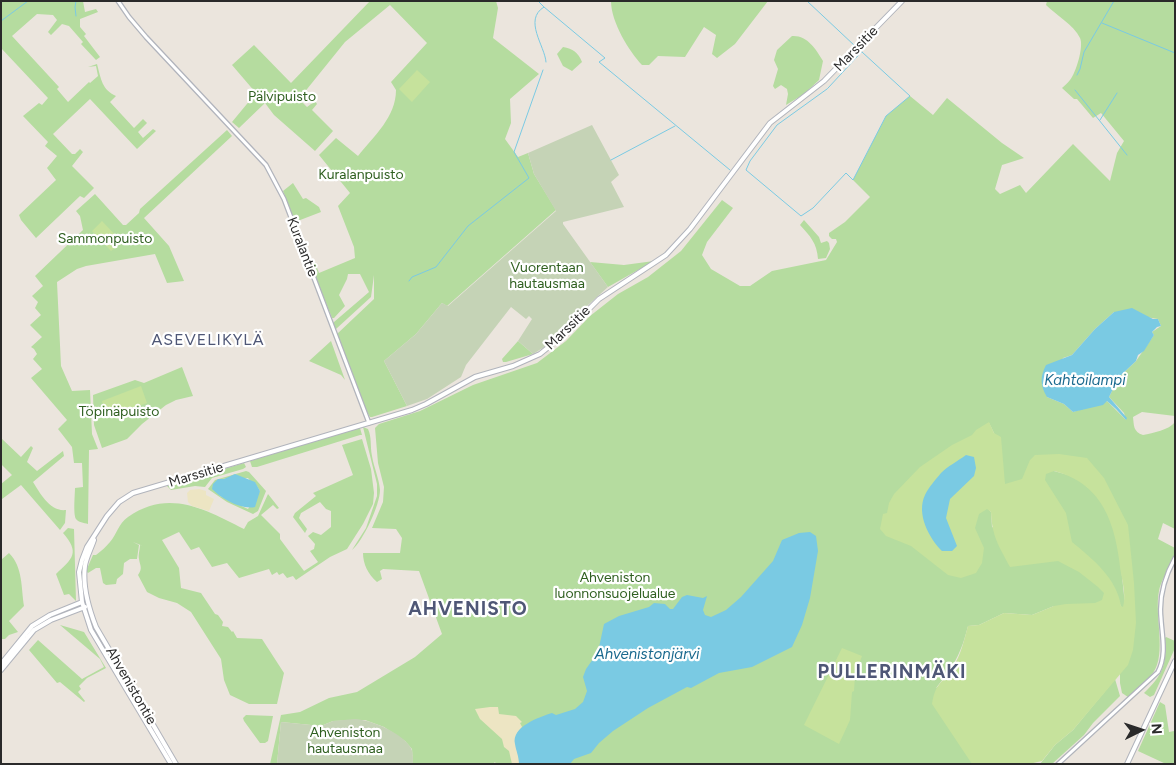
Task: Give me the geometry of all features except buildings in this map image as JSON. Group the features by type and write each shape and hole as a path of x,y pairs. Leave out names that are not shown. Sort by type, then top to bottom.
{"main road":[{"name":"Marssitie","path":"83,608 80,566 87,547 107,516 125,497 420,407 475,377 526,361 551,346 599,299 666,254 690,229 770,123 824,81 902,1"},
{"name":"Marssitie","path":"88,604 84,567 94,538"},
{"path":"3,664 32,626 50,615 82,602 88,604"},
{"path":"3,664 34,630 50,620 83,608 88,604"},
{"name":"Ahvenistontie","path":"88,604 96,628 176,764"},
{"name":"Ahvenistontie","path":"83,608 91,630 171,764"},
{"path":"1127,764 1175,660"}],"street":[{"name":"Kuralantie","path":"118,1 146,37 266,165 278,185 369,423"},
{"path":"1058,764 1155,677 1162,663 1160,608 1162,593 1175,558"}],"green space":[{"path":"1,1 83,1 85,12 96,9 98,12 80,19 80,27 86,34 84,36 100,57 96,60 81,44 83,42 69,26 62,24 51,35 48,32 57,20 53,15 37,14 12,36 59,87 57,89 68,102 98,76 96,66 88,67 97,64 105,87 111,94 116,96 110,102 134,128 143,119 147,123 138,132 143,138 153,129 156,131 137,149 90,99 53,134 72,154 75,154 80,149 83,152 72,166 94,188 84,198 80,196 36,238 19,215 56,180 47,168 57,156 45,146 48,142 23,116 39,103 42,105 48,98 1,48"},
{"path":"370,1 496,1 498,8 493,38 539,74 510,99 511,123 505,139 518,157 528,153 534,174 556,210 447,306 442,303 416,334 384,361 407,406 372,417 367,412 337,334 374,299 374,275 371,297 336,329 333,325 334,322 369,292 360,274 348,274 339,295 345,306 332,318 311,266 314,260 319,273 355,258 354,247 338,206 350,193 319,155 336,138 358,156 383,126 392,109 396,90 391,82 427,43 390,5 345,42 299,99 307,107 315,101 317,104 312,110 333,131 315,151 274,115 265,103 239,128 232,122 256,93 232,65 254,45 291,83"},
{"path":"611,1 768,1 735,44 717,58 712,54 716,35 704,27 685,57 658,56 649,65 642,65 617,27"},
{"name":"Ahveniston luonnonsuojelualue","path":"1047,1 1175,1 1175,416 1142,412 1133,417 1136,430 1143,435 1165,429 1175,422 1175,529 1163,523 1158,539 1175,548 1173,559 1159,591 1160,645 1157,665 1145,683 1128,697 1122,693 1120,667 1129,642 1114,501 1050,461 1010,511 994,433 989,423 968,529 979,499 991,512 992,527 1062,559 1108,591 1029,764 496,764 495,762 493,764 413,764 412,749 405,741 384,727 365,720 333,721 321,726 281,722 277,764 270,764 281,715 300,712 329,698 357,692 415,657 442,634 419,571 383,569 380,571 382,579 377,582 365,565 363,553 400,553 402,538 396,529 372,528 383,502 384,487 378,463 375,428 379,424 420,411 473,385 537,363 566,341 590,316 618,294 648,277 681,251 722,200 733,208 707,242 702,255 711,269 740,286 750,286 772,271 826,260 837,242 836,239 832,239 829,236 829,233 845,222 870,197 853,180 886,116 910,96 933,115 947,98 1002,143 1024,158 1002,165 995,189 1000,194 1020,185 1026,193 1073,144 1110,181 1117,153 1124,141 1101,113 1093,118 1077,99 1074,99 1062,88 1075,72 1081,42 1074,29 1046,5","holes":["1114,312 1158,319 1161,326 1152,332 1154,335 1136,361 1119,377 1109,397 1124,413 1126,420 1107,401 1073,412 1064,404 1047,397 1063,358 1072,355 1095,329","1054,606 936,688 956,659 968,626 979,625 1004,613 1032,615"]},
{"path":"792,36 807,40 823,61 819,80 804,94 786,105 787,89 781,85 775,89 773,86 778,69 774,60 777,50"},
{"path":"563,47 575,52 582,62 572,71 563,66 557,54"},
{"path":"417,70 430,82 412,102 399,89"},
{"name":"Vuorentaan hautausmaa","path":"592,125 619,175 611,182 624,207 563,222 563,224 608,287 554,341 533,354 518,341 532,319 529,316 526,319 511,307 466,365 461,377 427,399 407,406 384,361 416,334 442,303 448,306 556,211 534,174 528,153"},
{"name":"Sammonpuisto","path":"227,130 232,136 144,218 169,246 184,281 167,283 155,254 86,266 77,269 57,282 61,366 72,391 90,390 92,434 98,449 89,450 88,524 78,521 74,504 75,488 83,487 82,463 74,463 72,447 58,429 67,420 31,378 42,369 33,359 37,354 31,347 42,337 30,325 41,315 35,308 38,302 32,296 43,286 35,276 83,230 80,216 76,211 95,194 123,225 126,225 139,213 140,209"},
{"path":"293,183 303,199 306,198 319,207 321,212 295,222 283,191"},
{"path":"804,220 819,237 821,243 827,241 829,243 830,249 826,258 818,259 815,244 800,225"},
{"path":"102,221 122,242 111,251 92,231"},
{"path":"654,261 608,287 590,262 624,265"},
{"path":"331,341 345,380 341,375 309,361"},
{"path":"518,341 533,354 503,362 502,359"},
{"name":"Töpinäpuisto","path":"182,367 193,396 176,400 166,405 127,439 102,448 94,425 93,395 135,380 144,383"},
{"path":"141,386 147,403 107,418 102,401"},
{"path":"989,422 994,433 1001,437 1005,484 1022,479 1030,460 1035,455 1059,454 1087,458 1104,478 1128,525 1136,623 1133,650 1128,665 1073,730 1055,745 1042,761 1029,764 972,764 932,704 935,692 956,662 968,626 979,625 1004,613 1032,615 1054,606 1095,603 1102,600 1104,593 1079,572 1058,561 1010,567 997,541 991,512 987,509 979,514 975,528 984,548 982,563 976,573 961,578 948,575 911,546 886,536 880,529 883,514 887,513 889,503 894,494 920,467 952,445 972,435 976,430","holes":["1054,471 1071,477 1085,486 1096,497 1105,510 1111,524 1119,556 1123,586 1123,607 1115,587 1103,570 1072,542 1066,513 1045,480 1046,474"]},
{"path":"363,427 368,429 369,432 372,456 380,490 370,522 361,539 352,550 366,528 377,496 377,484"},
{"path":"360,428 362,435 252,467 250,461"},
{"path":"1,438 21,457 31,446 33,448 27,462 37,471 63,451 64,456 33,482 50,505 60,510 66,510 65,523 60,530 21,485 1,498 1,484 12,475 1,464"},
{"path":"362,439 371,469 374,493 373,504 347,549 330,557 296,580 293,576 287,578 283,573 279,575 277,572 272,575 269,569 239,578 227,563 212,567 199,547 191,550 179,532 162,540 179,568 181,588 201,593 215,614 223,622 222,626 228,627 233,631 237,638 262,639 284,673 277,704 249,704 230,695 224,680 221,659 191,612 177,603 159,598 147,592 138,575 141,569 140,545 143,546 133,542 139,545 137,559 130,559 124,563 123,574 117,579 116,584 106,585 103,583 100,568 96,568 88,573 86,571 93,555 96,555 108,544 128,517 143,508 158,504 173,503 187,505 216,515 244,529 248,522 258,516 268,494 279,508 277,509 273,505 261,515 280,534 280,539 304,571 318,562 310,551 314,549 315,544 308,536 313,532 321,535 331,527 331,511 326,509 320,502 301,513 299,518 307,529 305,533 293,517 295,513 316,496 313,493 353,475 342,445"},
{"path":"244,463 246,467 243,469 212,478 205,487 195,486 171,490 167,486"},
{"path":"1039,467 1076,477 1113,509 1129,623 1118,600 995,508"},
{"path":"246,471 249,472 266,491 258,511 253,514 227,502 208,489 218,479 220,496 248,509 260,491 255,483 252,483 248,478 219,479"},
{"path":"68,528 74,529 76,601 69,594 64,595 56,574 67,564 72,555 71,546 63,533"},
{"path":"9,553 19,571 24,606 9,621 18,632 9,635 5,639 1,639 1,560"},
{"path":"60,625 84,632 106,668 87,678 79,686 81,689 78,692 84,702 60,682 57,683 29,650 38,640 82,679 104,667 100,659"},
{"path":"1166,637 1175,641 1175,648 1154,695 1150,697 1144,693 1160,675 1164,662"},
{"path":"842,648 862,656 855,675 850,720 839,744 804,725"},
{"path":"1115,679 1120,696 1093,723 1084,735 1052,764 1040,764 1055,745 1073,730"},
{"path":"1160,702 1165,705 1169,732 1174,731 1175,764 1166,764 1138,751"},
{"path":"246,715 273,716 268,741 260,743 244,721 243,718"},
{"name":"Ahveniston hautausmaa","path":"355,719 386,728 401,737 411,748 413,764 277,764 281,722 321,726 333,721"}],"sand":[{"path":"199,489 206,491 206,495 214,499 209,511 192,506 188,502 187,493 190,490"},
{"path":"498,707 499,714 516,716 522,722 520,723 522,727 516,736 519,764 512,764 509,751 504,747 502,739 480,719 475,709"}],"water":[{"name":"Kahtoilampi","path":"1132,308 1153,319 1158,319 1161,326 1152,332 1154,335 1144,351 1138,355 1136,361 1119,377 1109,397 1127,418 1126,420 1107,401 1103,405 1073,412 1064,404 1047,397 1042,381 1046,365 1072,355 1095,329 1114,312"},
{"path":"966,455 974,457 976,468 974,476 950,499 946,518 957,546 952,551 942,551 925,525 922,510 923,502 928,489 941,473"},
{"path":"235,474 255,482 260,491 255,507 244,507 232,503 212,489 213,484 218,479 224,479"},
{"name":"Ahvenistonjärvi","path":"810,532 816,536 818,551 810,598 802,625 792,647 752,667 719,673 691,688 687,687 648,708 613,731 591,753 574,759 570,764 519,764 515,738 522,728 534,720 552,713 556,715 575,709 583,702 587,691 583,677 586,669 598,652 604,624 619,616 649,607 654,603 665,604 670,609 673,609 682,597 687,595 703,598 707,596 703,610 705,615 711,617 726,610 741,597 773,561 782,540 799,533"}],"waterway":[{"path":"1,21 28,1"},
{"path":"76,1 76,16"},
{"path":"538,1 544,7 538,12 535,26 546,62"},
{"path":"807,1 855,46"},
{"path":"1077,75 1084,52 1114,1"},
{"path":"544,7 605,58 599,62 730,170"},
{"path":"1102,23 1175,53"},
{"path":"862,52 910,96 886,116 853,180 846,173 813,208 801,216 746,170 750,161 777,125 827,89 862,52"},
{"path":"409,281 412,277 436,267 468,226 529,178 514,152 543,70"},
{"path":"1075,90 1127,155"},
{"path":"1100,120 1117,93"},
{"path":"611,160 675,126"}],"district":[{"name":"ASEVELIKYLÄ","path":"208,340"},
{"name":"AHVENISTO","path":"468,609"},
{"name":"PULLERINMÄKI","path":"892,672"}],"park label":[{"name":"Pälvipuisto","path":"282,97"},
{"name":"Kuralanpuisto","path":"361,175"}]}
